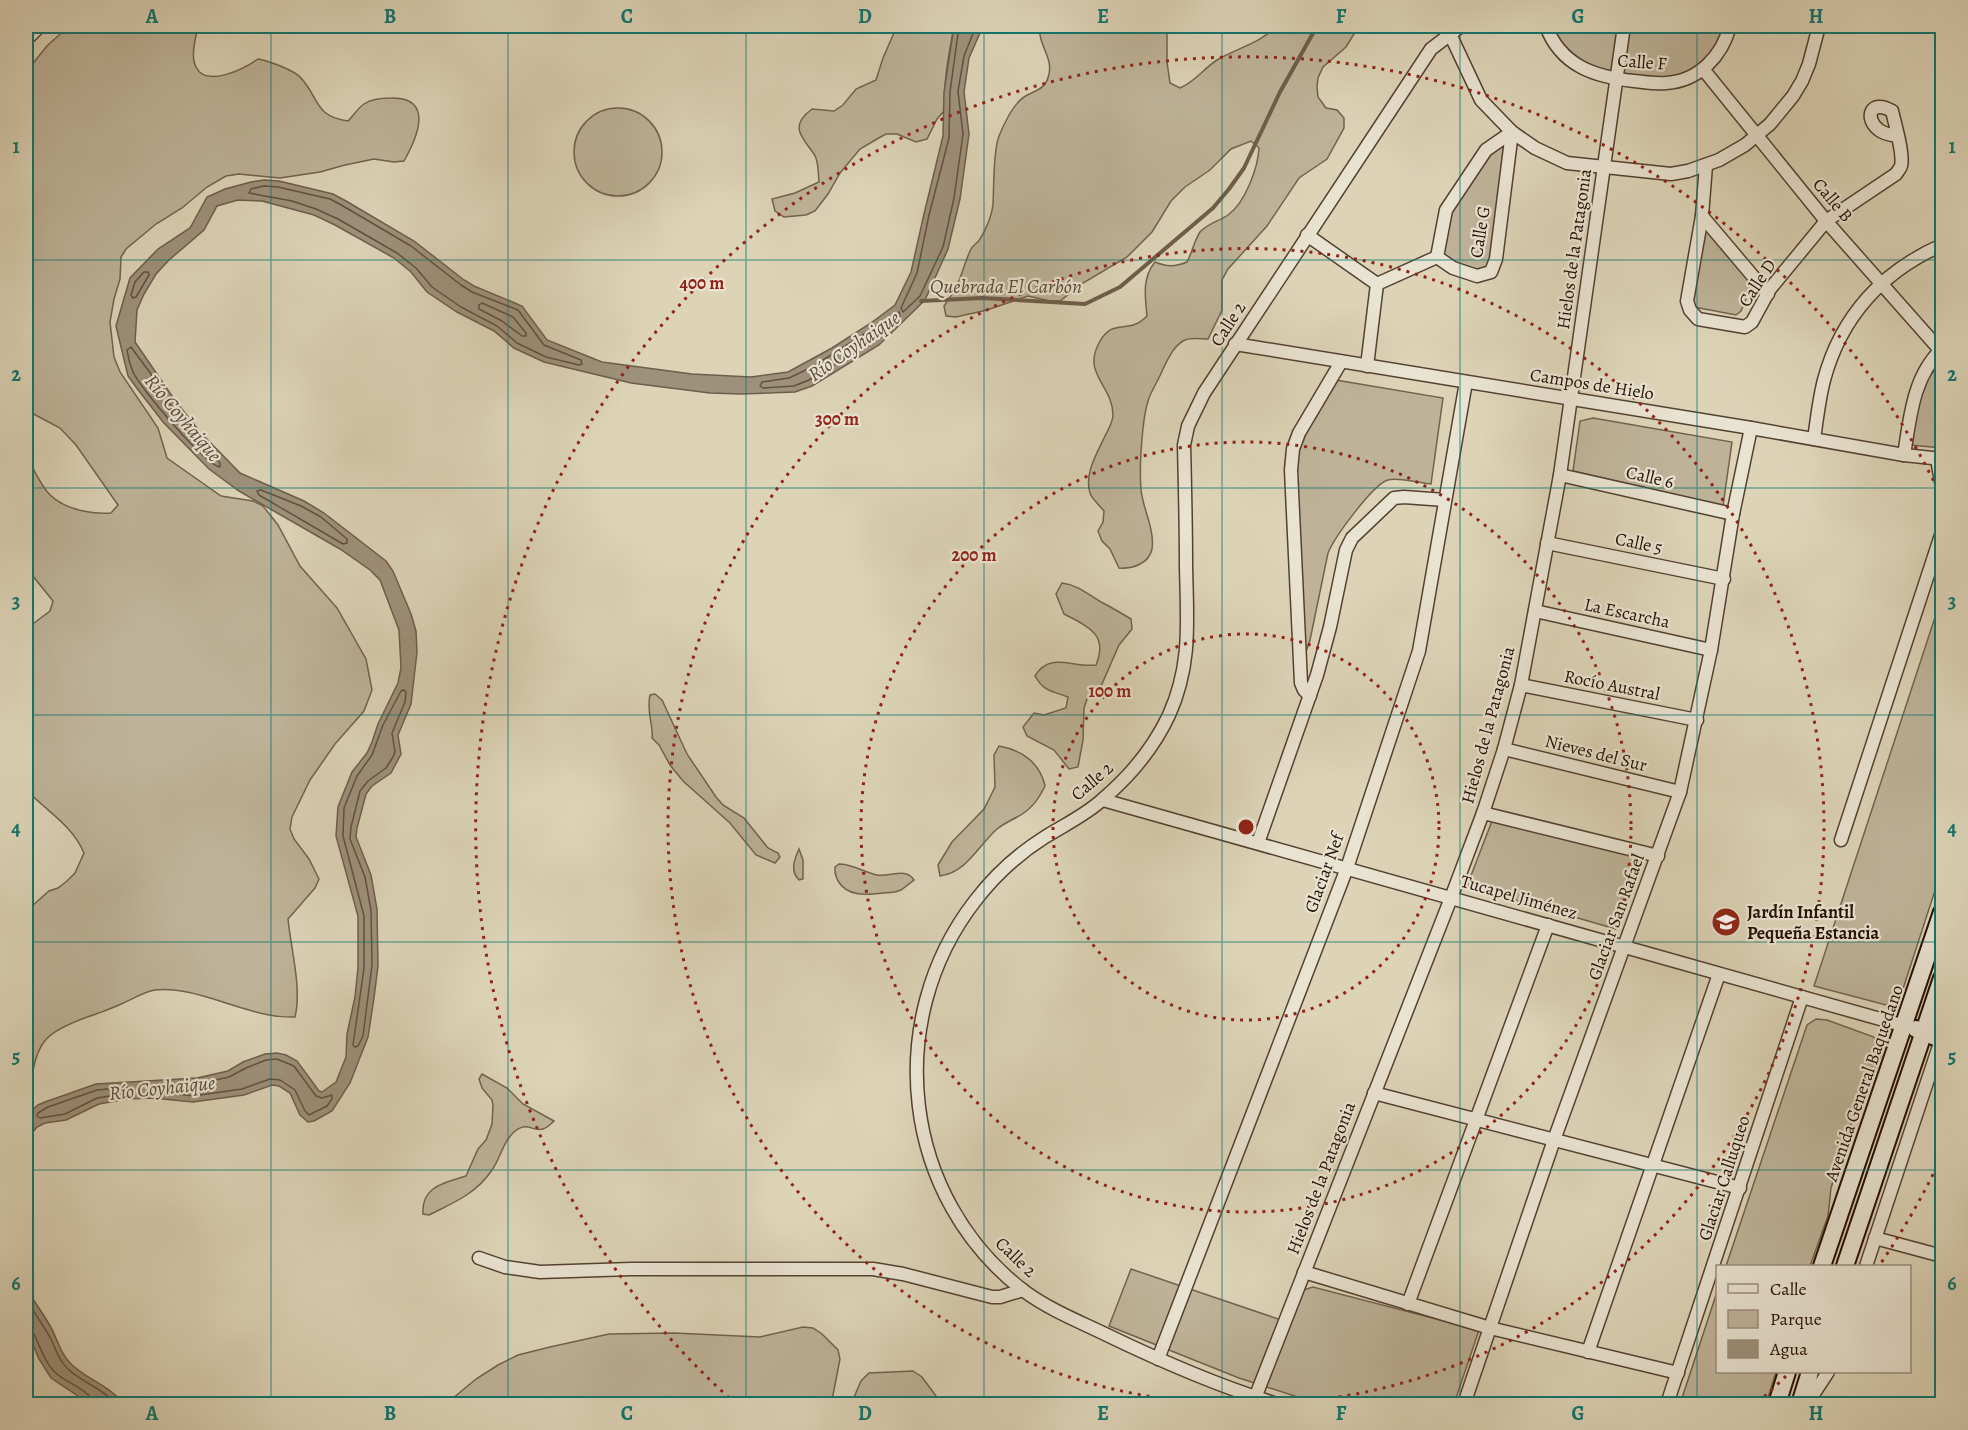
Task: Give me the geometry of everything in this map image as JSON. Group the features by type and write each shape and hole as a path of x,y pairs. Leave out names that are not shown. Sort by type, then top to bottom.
{"main road":[{"name":"Avenida General Baquedano","path":"1822,1265 1942,912"},
{"path":"1845,1265 1942,978"},
{"name":"Tucapel Jiménez","path":"1905,1026 1942,1037"},
{"path":"1777,1404 1786,1373"},
{"path":"1800,1404 1809,1373"}],"street":[{"path":"26,40 40,26"},
{"name":"Calle 2","path":"1277,1404 1255,1398 1158,1359 1060,1314 1023,1290 990,1260 962,1225 950,1205 932,1164 917,1098 917,1051 920,1027 924,1004 940,960 962,918 976,900 991,882 1026,850 1103,800 1151,747 1169,713 1183,673 1187,652 1185,435 1191,415 1235,344 1431,49 1461,26"},
{"name":"Calle F","path":"1546,26 1554,42 1571,61 1592,74 1664,84 1684,79 1702,69 1717,54 1730,26"},
{"name":"Hielos de la Patagonia","path":"1255,1398 1451,898 1504,749 1521,685 1560,475 1624,26"},
{"path":"1450,33 1481,100 1512,132 1535,148 1567,163 1671,174 1706,165 1732,153 1757,136 1782,111 1802,81 1820,26"},
{"name":"Calle B","path":"1702,69 1826,221 1941,350"},
{"name":"Calle G","path":"1512,132 1496,259 1491,272 1477,276 1453,268 1437,257 1446,210 1486,150 1512,132"},
{"name":"Calle D","path":"1706,165 1702,216 1687,301 1690,310 1698,319 1745,327 1752,322 1768,294 1826,221 1896,174 1902,164 1897,136"},
{"path":"1702,216 1768,294"},
{"path":"1307,235 1377,284"},
{"path":"1815,439 1823,382 1836,346 1855,312 1882,283 1911,261 1942,245"},
{"path":"1377,284 1437,257"},
{"path":"1367,366 1377,284"},
{"name":"Campos de Hielo","path":"1235,344 1904,455 1940,459"},
{"path":"1904,455 1913,399 1926,370 1941,350"},
{"path":"1310,696 1301,683 1291,470 1293,449 1299,433 1341,362"},
{"name":"Glaciar Nef","path":"1158,1359 1347,868 1419,651 1466,382"},
{"name":"Glaciar San Rafael","path":"1464,1404 1554,1140 1680,792 1711,650 1733,514 1751,428"},
{"path":"1940,459 1942,488"},
{"name":"Calle 6","path":"1560,475 1733,514"},
{"path":"1258,843 1310,696 1330,627 1346,550 1352,538 1394,498 1445,500"},
{"path":"1841,840 1942,532"},
{"name":"Calle 5","path":"1547,543 1724,579"},
{"name":"La Escarcha","path":"1535,611 1711,650"},
{"name":"Rocío Austral","path":"1521,685 1697,720"},
{"name":"Nieves del Sur","path":"1504,749 1680,792"},
{"name":"Tucapel Jiménez","path":"1103,800 1905,1026"},
{"path":"1483,813 1658,856"},
{"path":"1408,1304 1548,925"},
{"path":"1588,1352 1719,974"},
{"name":"Glaciar Calluqueo","path":"1667,1404 1802,997"},
{"path":"1866,1265 1942,1037"},
{"path":"1374,1093 1740,1188"},
{"path":"1875,1238 1942,1256"},
{"path":"479,1258 505,1267 540,1272 631,1269 873,1269 903,1274 992,1297 1023,1290"},
{"path":"1304,1272 1490,1328 1678,1373"},
{"path":"1808,1404 1827,1373"}],"green space":[{"path":"69,26 198,26 194,46 194,63 201,73 208,76 225,75 258,59 281,66 298,75 323,111 337,119 348,121 367,102 391,98 405,99 413,104 418,111 419,120 414,141 404,161 374,159 320,172 280,178 239,174 226,176 156,224 126,249 121,257 120,279 110,322 114,357 120,372 158,428 167,458 221,496 253,501 263,506 278,525 300,566 337,608 366,659 372,690 364,711 335,744 310,780 292,817 290,829 294,839 309,859 319,879 315,888 288,919 297,982 295,1017 260,1013 189,992 151,991 67,1025 53,1033 44,1042 37,1055 26,1099 26,906 32,906 49,891 67,881 75,873 84,853 68,829 33,796 30,786 26,753 26,629 50,611 53,601 32,575 26,573 26,455 41,484 53,498 61,503 71,508 100,513 111,513 118,505 76,445 60,428 26,410 26,72 47,46"},
{"path":"897,26 954,26 948,57 945,110 937,119 927,139 916,142 897,134 886,134 860,149 840,173 815,211 806,215 784,217 775,211 772,199 795,193 819,182 816,157 802,136 799,126 801,121 812,109 834,111 843,105 856,89 876,80"},
{"path":"1040,26 1167,26 1167,62 1170,83 1180,88 1191,82 1217,60 1255,42 1277,26 1359,26 1346,47 1323,67 1318,78 1318,97 1326,108 1337,110 1344,118 1344,128 1327,159 1299,178 1267,226 1228,269 1222,280 1222,310 1208,339 1187,339 1178,345 1169,357 1149,398 1143,430 1140,481 1152,534 1152,549 1144,562 1129,568 1119,568 1110,549 1102,541 1098,531 1103,522 1104,511 1091,495 1089,486 1092,464 1113,415 1112,405 1096,372 1095,354 1104,335 1110,330 1133,325 1147,316 1146,281 1155,262 1171,266 1187,262 1200,232 1228,215 1240,202 1256,165 1259,148 1251,141 1231,149 1210,170 1185,187 1171,201 1152,232 1127,257 1083,283 1060,301 1028,296 987,310 956,317 946,316 944,306 957,285 971,249 979,240 990,218 997,143 1001,131 1016,104 1043,86 1048,79 1050,68 1041,38"},
{"path":"1552,26 1620,26 1614,75 1585,67 1565,50"},
{"path":"1627,26 1727,26 1714,50 1703,64 1691,72 1662,81 1619,76"},
{"path":"618,108 635,111 649,121 659,135 662,152 659,169 649,183 635,193 618,196 601,193 587,183 577,169 574,152 577,135 587,121 601,111"},
{"path":"1508,138 1489,268 1477,273 1441,256 1450,211 1489,152"},
{"path":"1704,227 1753,283 1741,311 1736,315 1690,305"},
{"path":"1942,361 1942,448 1910,445 1910,425 1925,382"},
{"path":"1336,380 1443,398 1431,484 1388,480 1373,491 1346,524 1328,553 1310,640 1304,658 1293,477 1297,442"},
{"path":"1593,418 1732,442 1723,506 1573,471 1580,421"},
{"path":"1062,583 1078,588 1131,619 1132,629 1119,645 1102,684 1087,699 1078,767 1069,769 1054,750 1027,736 1023,727 1034,713 1044,715 1066,708 1068,697 1045,688 1038,681 1035,676 1041,668 1055,662 1096,665 1099,654 1098,638 1093,632 1064,614 1056,594"},
{"path":"1942,596 1942,869 1901,995 1886,1005 1814,986"},
{"path":"655,694 662,700 687,754 716,797 723,805 744,818 768,848 778,853 780,857 775,863 756,855 730,823 683,781 670,765 659,745 652,738 649,701 650,695"},
{"path":"999,746 1022,754 1029,759 1039,771 1045,786 1030,808 997,829 965,864 949,874 940,876 938,865 952,842 984,809 995,787 994,755"},
{"path":"1492,821 1640,858 1616,929 1467,886"},
{"path":"799,849 803,860 803,879 799,880 794,873 794,861"},
{"path":"839,864 849,865 877,875 907,874 914,880 895,892 856,894 843,887 838,881 835,867"},
{"path":"1816,1019 1827,1020 1874,1037 1882,1053 1857,1106 1831,1188 1828,1216 1810,1265 1726,1265 1807,1025"},
{"path":"482,1074 507,1088 523,1104 554,1121 543,1129 522,1127 518,1129 504,1146 495,1166 479,1185 464,1197 447,1206 429,1215 423,1214 423,1205 430,1192 436,1187 466,1176 478,1149 486,1140 492,1124 493,1105 492,1100 482,1088 479,1079"},
{"path":"1131,1269 1290,1323 1303,1290 1313,1287 1479,1330 1454,1404 1319,1404 1239,1378 1109,1326"},
{"path":"1716,1295 1716,1373 1776,1373 1766,1404 1680,1404"},
{"path":"803,1327 813,1328 838,1350 840,1359 832,1400 838,1404 446,1404 476,1379 518,1355 609,1334 674,1333 760,1337"},
{"path":"913,1371 922,1377 942,1404 846,1404 852,1402 861,1381 869,1373"}],"water":[{"name":"Río Coyhaique","path":"954,26 983,26 969,58 964,92 969,134 960,199 948,249 925,300 879,345 812,386 795,392 710,393 631,383 544,362 514,348 494,331 457,312 427,292 411,272 394,258 314,215 262,201 238,200 217,206 204,230 156,274 137,310 135,342 174,399 200,432 240,473 304,501 324,513 386,561 393,571 411,614 416,631 417,652 411,704 398,735 401,754 391,773 372,786 366,794 356,837 371,875 377,909 378,966 374,998 368,1037 350,1083 332,1111 314,1121 308,1122 300,1115 290,1093 279,1086 272,1085 244,1095 193,1102 153,1098 127,1099 99,1104 66,1120 45,1123 37,1127 26,1140 26,1116 38,1105 96,1084 197,1078 228,1071 243,1062 265,1054 277,1053 297,1061 319,1091 322,1092 336,1082 346,1057 347,1034 355,997 358,967 358,916 336,836 338,807 352,772 367,753 372,742 398,683 401,668 399,630 380,580 340,549 239,491 209,469 163,422 128,376 116,326 130,278 158,249 190,228 207,197 251,182 279,181 333,194 346,201 414,241 474,286 522,306 547,340 602,362 692,374 751,377 788,372 832,348 895,305 911,272 943,136 944,92"},
{"path":"26,1288 49,1324 68,1361 118,1397 124,1404 90,1404 51,1378 39,1359 26,1329"}],"waterway":[{"name":"Quebrada El Carbón","path":"921,301 982,298 1085,304 1120,287 1213,208 1229,189 1244,168 1280,92 1317,26"}],"place":[{"name":"Jardín Infantil Pequeña Estancia","path":"1726,922"}]}
